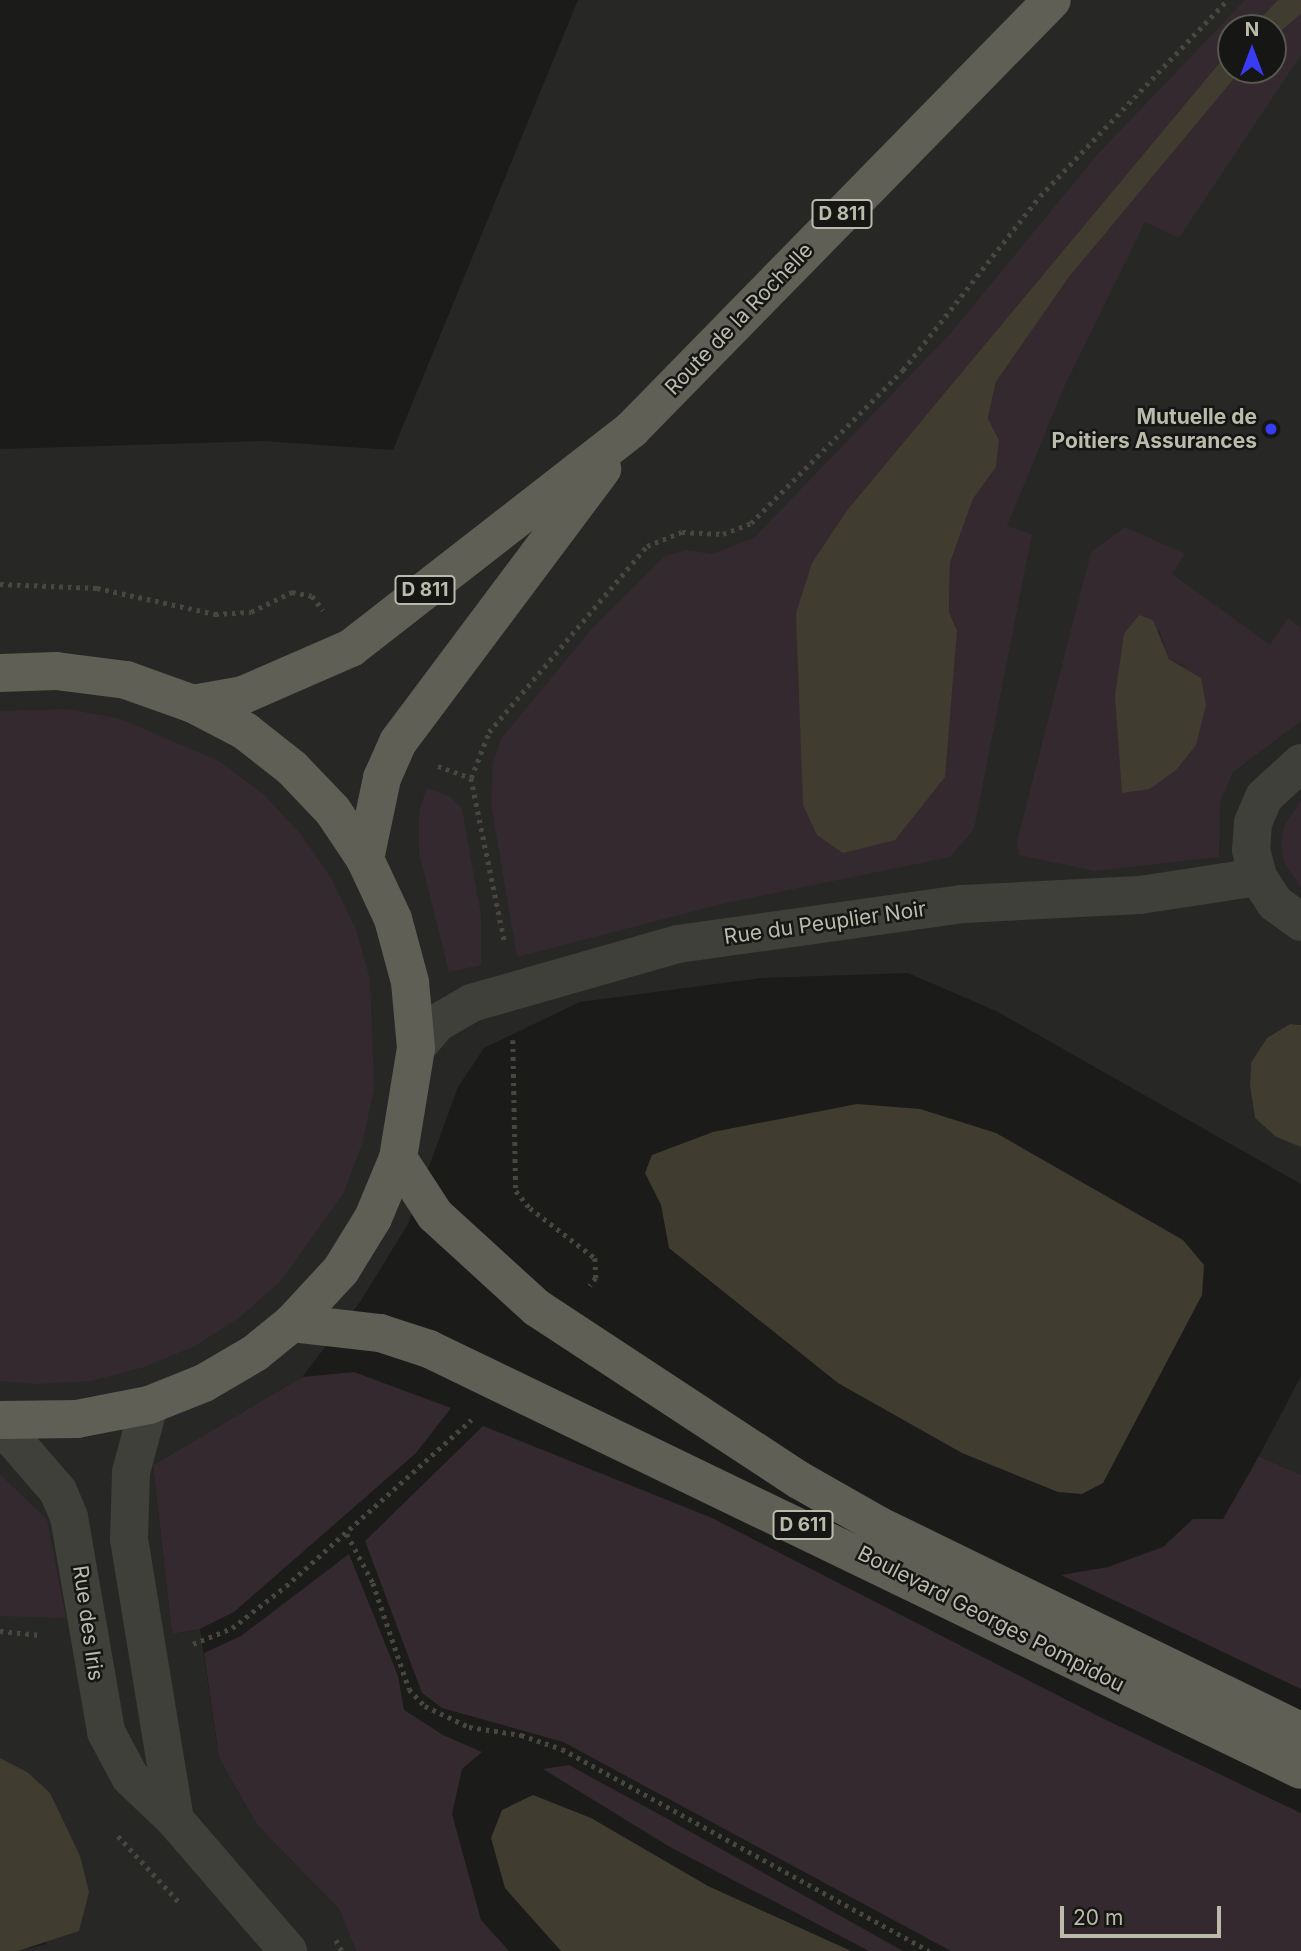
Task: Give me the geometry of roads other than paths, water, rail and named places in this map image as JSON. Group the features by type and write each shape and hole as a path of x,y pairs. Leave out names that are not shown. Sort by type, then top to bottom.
{"main road":[{"name":"Route de la Rochelle","path":"365,859 382,778 398,742 632,429 1052,0"},
{"name":"Route de la Rochelle","path":"193,704 256,690 351,648 632,429"},
{"path":"0,674 56,671 126,680 193,704 245,731 292,768 333,811 365,859 397,932 410,982 416,1048 398,1158 373,1218 341,1270 292,1323 255,1353 204,1384 149,1405 77,1419 0,1422"},
{"name":"Boulevard Georges Pompidou","path":"398,1158 435,1215 537,1308 799,1480 878,1525 1301,1731"},
{"name":"Boulevard Georges Pompidou","path":"292,1323 380,1333 429,1349 1301,1770"}],"street":[{"path":"1301,763 1264,797 1253,822 1251,850 1258,877 1275,903 1301,922"},
{"name":"Rue du Peuplier Noir","path":"416,1048 437,1024 471,1003 678,944 963,904 1140,895 1258,877"},
{"path":"149,1405 131,1472 129,1539 175,1820"},
{"name":"Rue des Iris","path":"0,1422 58,1491 69,1517 106,1732 130,1777 175,1820 288,1951"}],"place":[{"name":"Mutuelle de Poitiers Assurances","path":"1271,429"}]}
